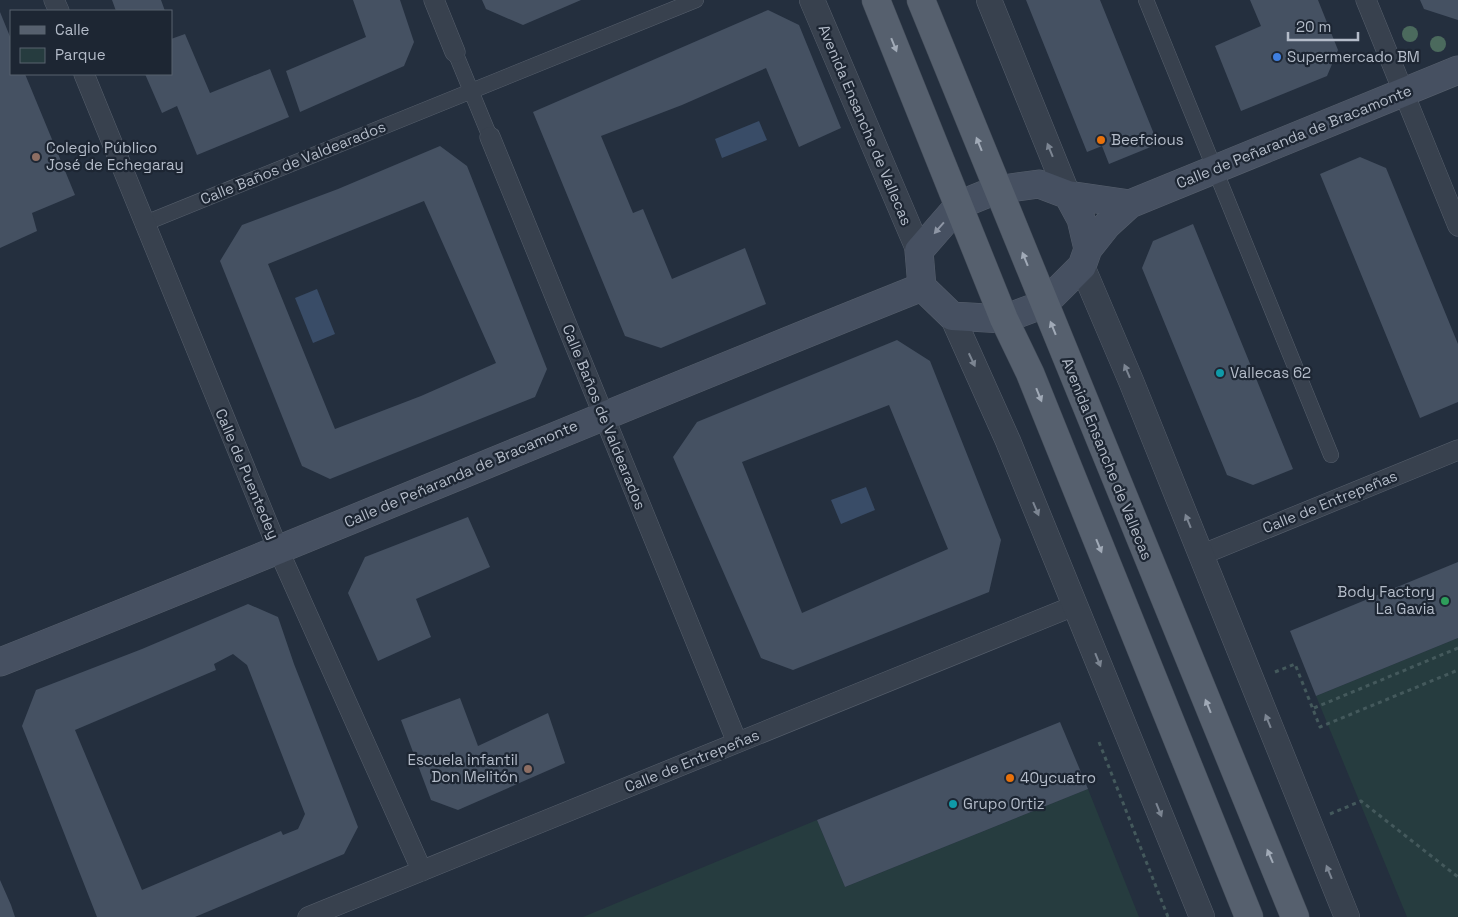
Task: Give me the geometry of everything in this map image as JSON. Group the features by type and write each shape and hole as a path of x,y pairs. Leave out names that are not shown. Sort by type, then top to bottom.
{"main road":[{"path":"876,0 1004,319 1030,373 1249,917"},
{"name":"Avenida Ensanche de Vallecas","path":"921,0 996,190 1295,917"},
{"name":"Calle de Peñaranda de Bracamonte","path":"952,316 1004,319 1044,304 1085,258 1107,225 1130,204 1458,70"},
{"path":"952,316 922,287 919,251 959,204 996,190 1039,184 1068,195 1130,204"},
{"path":"1068,195 1081,219 1085,258"},
{"name":"Calle de Peñaranda de Bracamonte","path":"0,662 603,415 922,287"}],"street":[{"name":"Calle Baños de Valdearados","path":"434,0 737,742"},
{"name":"Calle Baños de Valdearados","path":"144,224 696,0"},
{"name":"Avenida Ensanche de Vallecas","path":"812,0 919,251"},
{"path":"989,0 1068,195"},
{"path":"1146,0 1331,455"},
{"path":"1366,0 1458,226"},
{"name":"Calle de Puentedey","path":"84,75 278,549 422,870"},
{"path":"1085,258 1131,381 1347,917"},
{"path":"952,316 1008,441 1202,917"},
{"name":"Calle de Entrepeñas","path":"1201,555 1458,450"},
{"name":"Calle de Entrepeñas","path":"308,917 1076,605"}],"path":[{"path":"1314,708 1458,648"},
{"path":"1271,673 1295,664 1320,727 1458,670"},
{"path":"1099,742 1168,917"},
{"path":"1329,815 1361,801 1458,877"}],"green space":[{"path":"1458,638 1458,917 1407,917 1316,696"},
{"path":"1088,789 1139,917 583,917 817,820 845,887"}],"water":[{"path":"759,121 767,140 722,158 715,139"},
{"path":"317,289 335,334 313,343 295,298"},
{"path":"866,487 875,510 841,524 831,500"}],"building":[{"path":"112,0 161,0 165,10 116,10"},
{"path":"353,0 400,0 414,42 404,66 300,112 286,71 366,37"},
{"path":"482,0 581,0 523,25 486,9"},
{"path":"1026,0 1100,0 1158,144 1109,164 1102,146 1087,152"},
{"name":"Supermercado BM","path":"1250,0 1318,0 1338,50 1327,76 1241,111 1215,46 1261,26"},
{"path":"1420,0 1458,0 1458,20 1424,9"},
{"path":"768,10 799,25 841,128 799,147 766,68 682,105 601,136 633,213 643,209 672,279 745,248 766,304 661,348 625,336 533,112"},
{"path":"0,12 10,37 10,75 25,75 75,195 32,213 37,231 0,248"},
{"path":"185,34 210,93 270,69 289,117 197,155 177,106 162,113 145,75 172,75 172,39"},
{"path":"440,146 467,166 547,369 535,397 330,479 302,466 220,261 242,225 338,189","holes":["424,201 496,363 421,396 335,429 268,264"]},
{"path":"1360,157 1386,168 1458,344 1458,402 1420,418 1320,174"},
{"name":"Vallecas 62","path":"1193,224 1293,469 1253,485 1227,475 1142,268 1153,241"},
{"path":"897,340 930,361 1001,540 989,592 793,670 761,658 673,457 697,422","holes":["889,405 948,549 802,613 742,462"]},
{"path":"468,517 490,567 416,599 431,637 378,661 348,593 365,557"},
{"path":"1458,562 1458,638 1316,696 1290,631"},
{"path":"248,604 278,617 294,664 358,827 344,854 195,917 97,917 22,726 36,690 142,649","holes":["233,654 247,665 305,814 298,829 283,835 281,831 142,890 75,730 216,670 214,664"]},
{"path":"460,698 478,746 548,713 565,763 458,810 431,800 401,720"},
{"name":"Grupo Ortiz","path":"1060,722 1088,789 845,887 817,820"},
{"path":"0,880 11,905 15,917 0,917"}],"place":[{"name":"Supermercado BM","path":"1277,57"},
{"name":"Beefcious","path":"1101,140"},
{"name":"Colegio Público José de Echegaray","path":"36,157"},
{"name":"Vallecas 62","path":"1220,373"},
{"name":"Body Factory La Gavia","path":"1445,601"},
{"name":"Escuela infantil Don Melitón","path":"528,769"},
{"name":"40ycuatro","path":"1010,778"},
{"name":"Grupo Ortiz","path":"953,804"}]}
